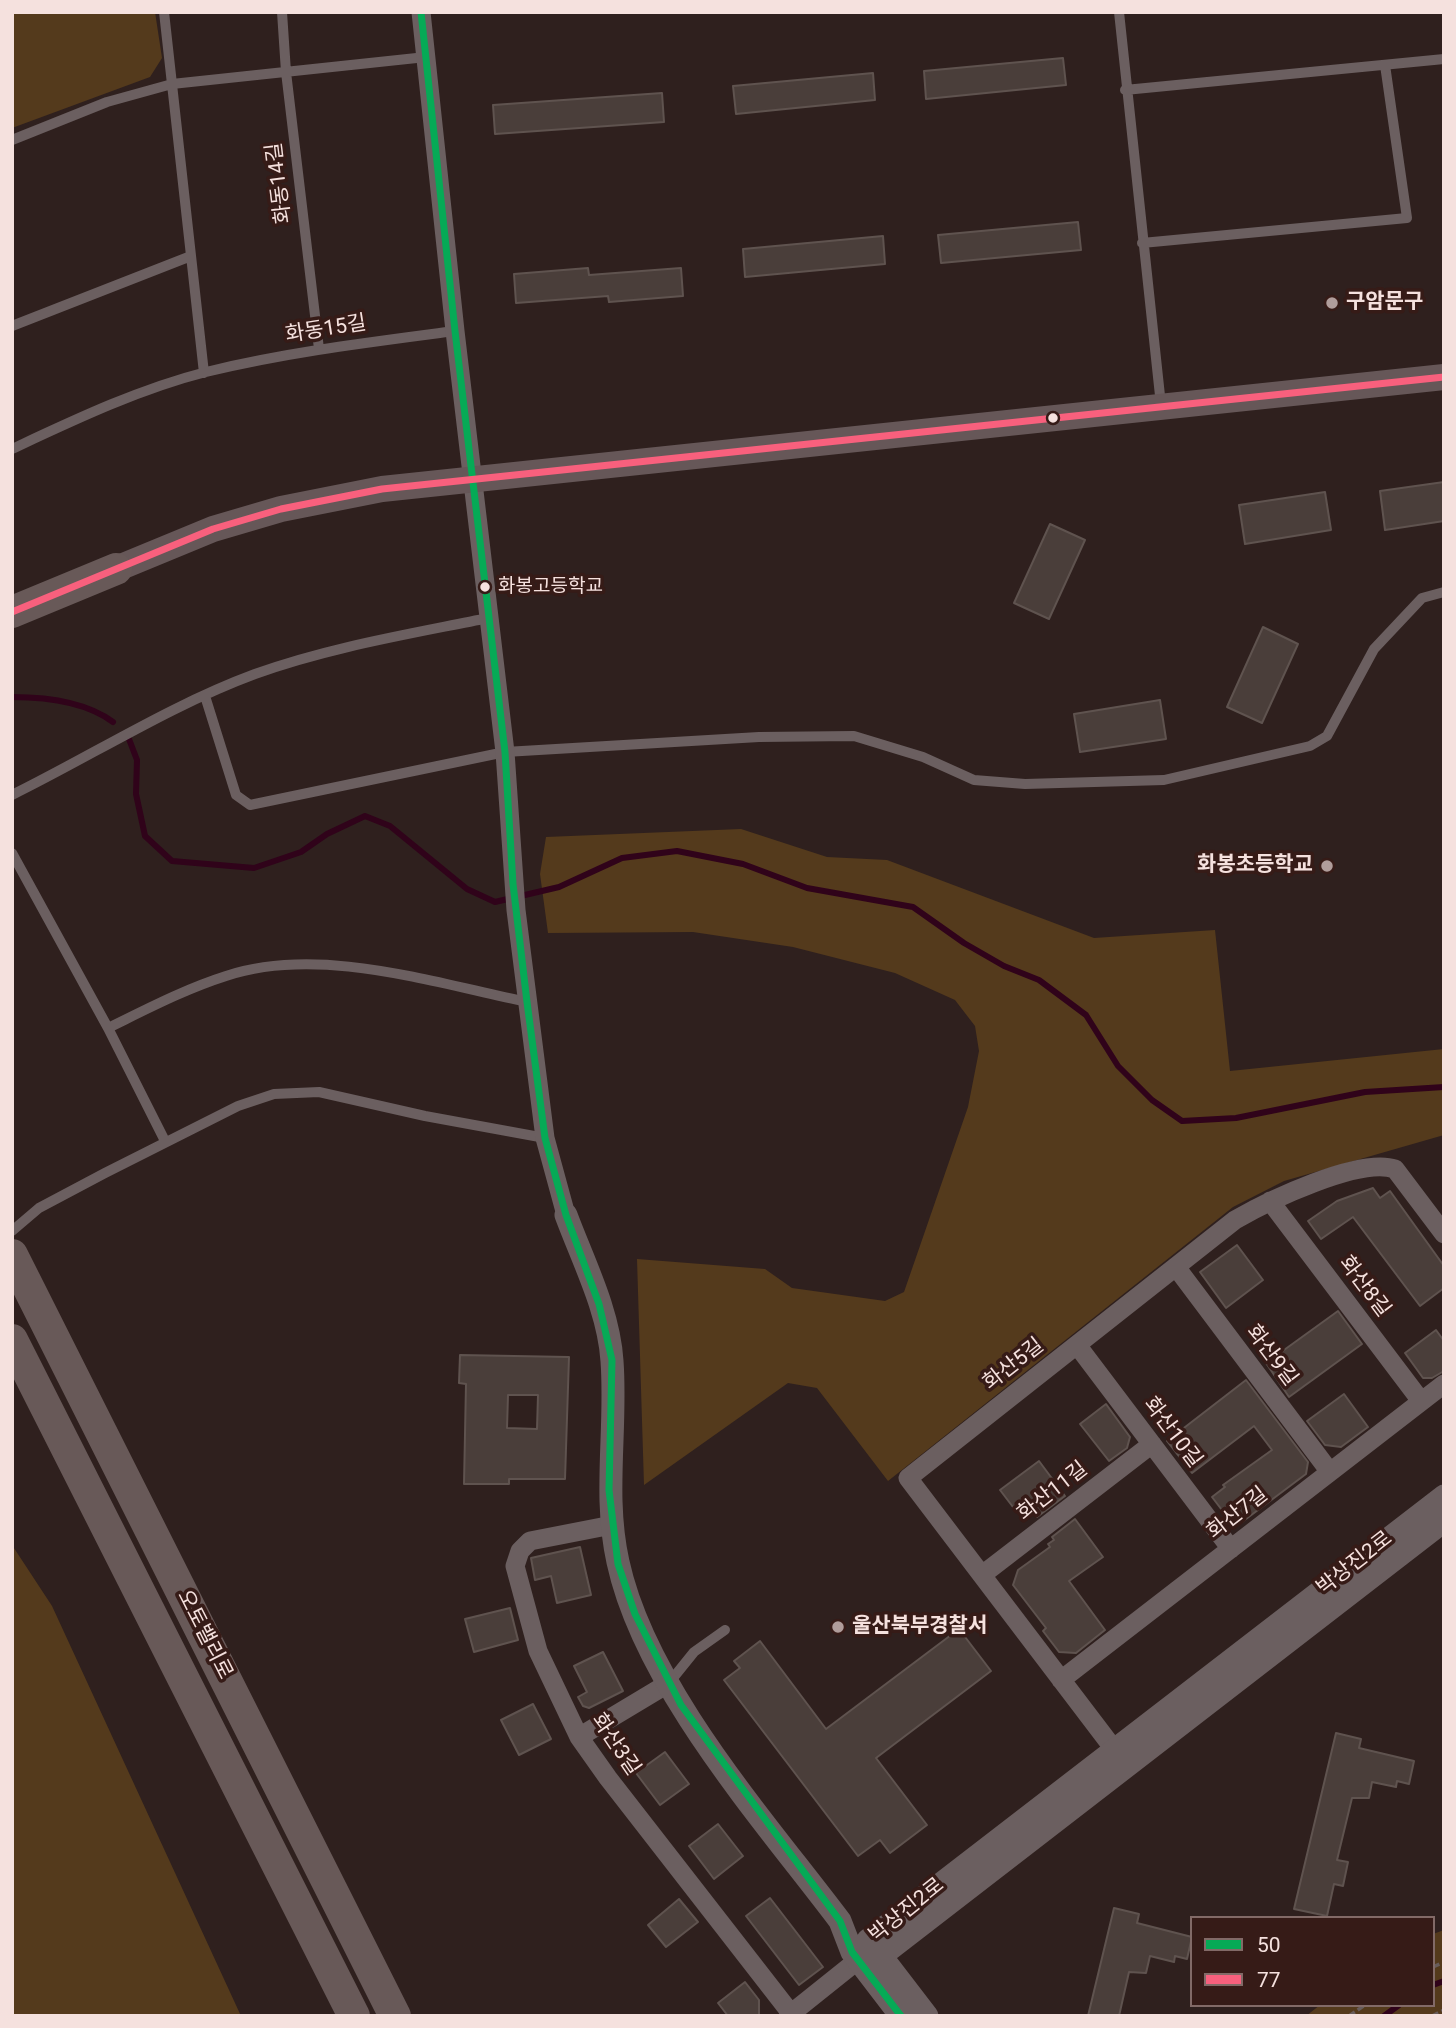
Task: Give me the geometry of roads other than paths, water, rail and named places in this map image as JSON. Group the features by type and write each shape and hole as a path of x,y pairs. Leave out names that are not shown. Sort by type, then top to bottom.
{"highway":[{"path":"12,612 116,569"},
{"name":"오토밸리로","path":"12,1255 395,2016"},
{"name":"오토밸리로","path":"12,1340 354,2016"}],"main road":[{"path":"116,569 213,528 281,509 382,489 1444,377"}],"street":[{"path":"421,12 455,331 505,752 513,884 545,1138 566,1215 599,1304 612,1360 609,1490 618,1564 635,1614 669,1683 698,1732 840,1921 927,2016"},
{"name":"화산5길","path":"1121,1758 908,1478 1235,1220 1270,1201 1360,1169 1385,1166 1395,1169 1444,1234"},
{"name":"화산8길","path":"1270,1201 1421,1401"},
{"name":"화산9길","path":"1176,1267 1330,1472"},
{"name":"화산10길","path":"1076,1345 1231,1549"},
{"name":"화산7길","path":"1061,1680 1444,1384"},
{"name":"화산11길","path":"982,1575 1152,1444"},
{"name":"박상진2로","path":"1121,1758 1444,1496"},
{"name":"박상진2로","path":"869,1952 1121,1758 1444,1521"},
{"name":"화산3길","path":"612,1525 530,1541 520,1550 515,1566 538,1651 554,1690 579,1737 791,2015"},
{"path":"579,1737 669,1683"},
{"path":"791,2015 869,1952"},
{"path":"869,1952 901,2016"}],"lane":[{"path":"164,12 204,373"},
{"name":"화동14길","path":"282,12 286,72 319,349"},
{"path":"1119,12 1125,90 1161,406"},
{"path":"12,140 107,102 172,84 426,57"},
{"path":"1125,90 1444,59"},
{"path":"1142,243 1407,218 1385,65"},
{"path":"12,326 191,256"},
{"name":"화동15길","path":"12,449 82,416 204,373 319,349 455,331"},
{"path":"205,696 236,795 250,805 505,752 759,737 854,736 923,758 974,780 1025,784 1164,780 1298,749 1327,736 1374,649 1422,598 1444,592"},
{"path":"12,794 254,674 332,650 488,618"},
{"path":"12,853 108,1028 165,1141"},
{"path":"108,1028 228,975 271,966 335,966 400,976 527,1002"},
{"path":"12,1231 39,1208 165,1141 238,1106 274,1094 319,1092 545,1138"},
{"path":"669,1683 694,1652 725,1630"}],"waterway":[{"path":"12,697 38,698 78,705 113,722"},
{"path":"129,739 137,760 136,794 145,836 172,861 254,868 301,852 327,834 365,816 390,826 467,889 495,902 559,887 622,858 677,851 743,864 807,888 913,907 964,943 1004,966 1039,980 1086,1015 1118,1066 1152,1100 1182,1121 1236,1118 1365,1092 1444,1087"},
{"path":"1435,1984 1444,1981"},
{"path":"1384,2016 1396,2007"}],"place":[{"name":"구암문구","path":"1332,303"},
{"name":"화봉고등학교","path":"485,587"},
{"name":"화봉초등학교","path":"1327,866"},
{"name":"울산북부경찰서","path":"838,1627"}]}
